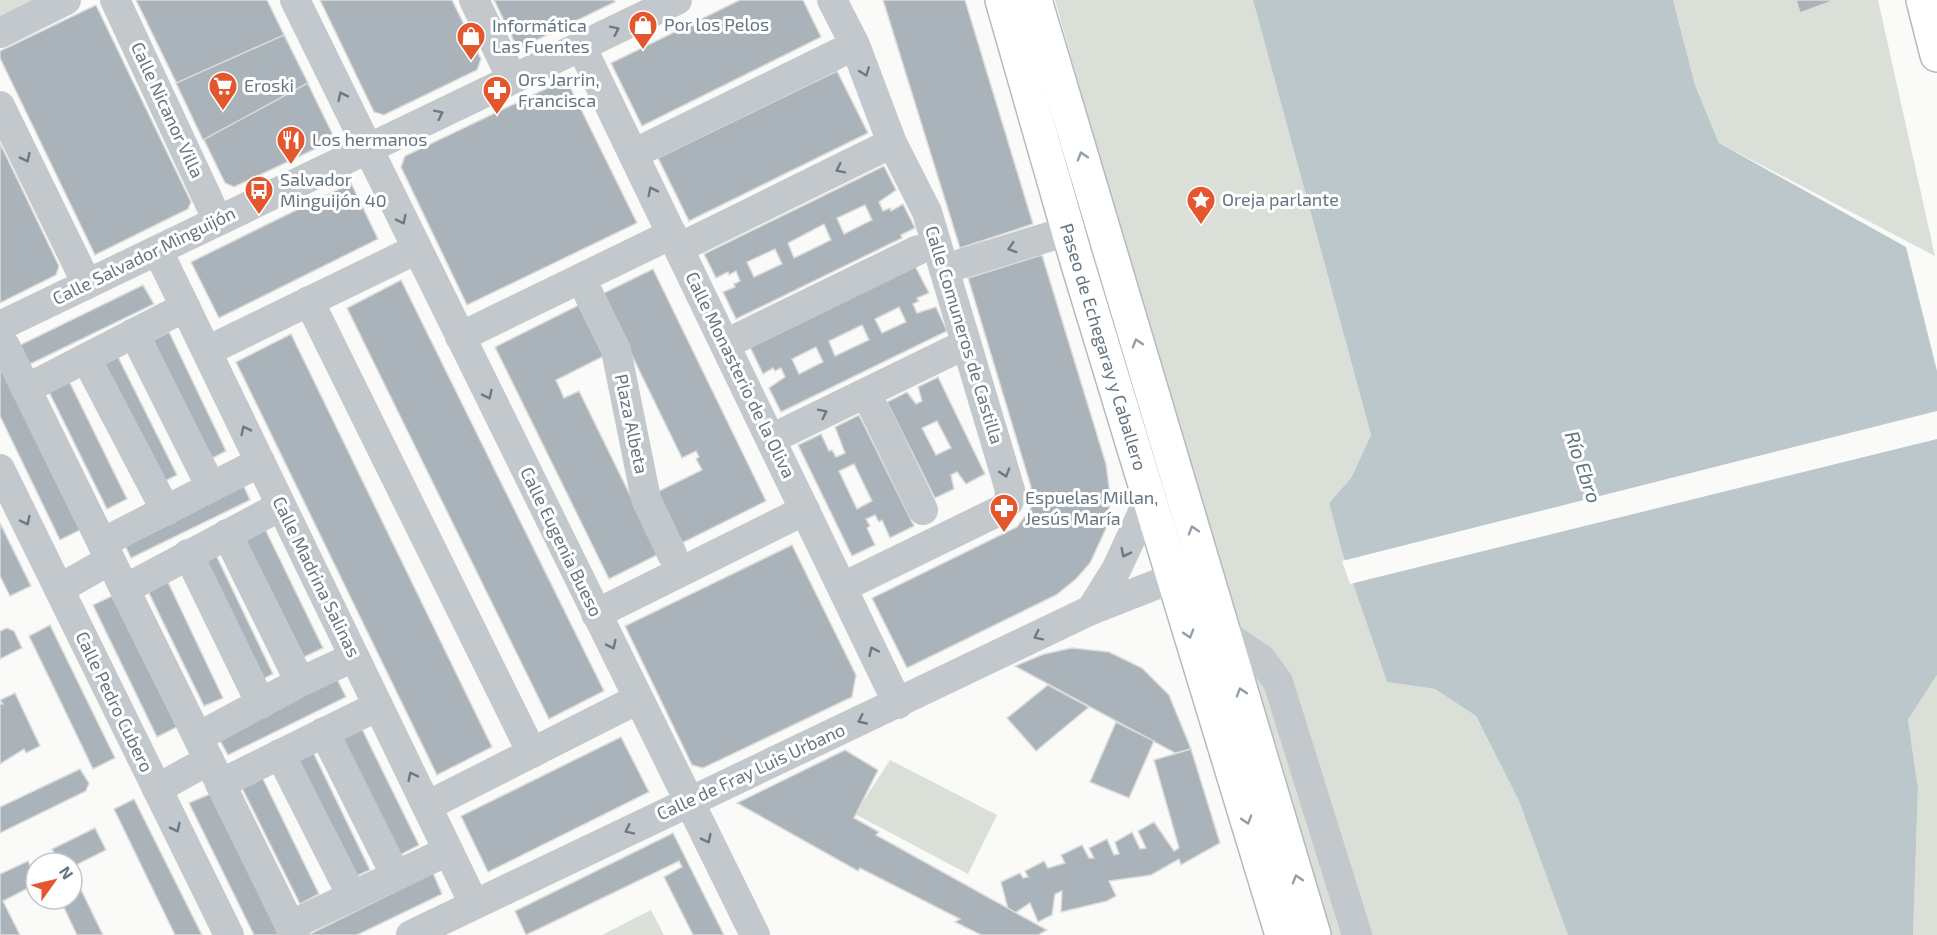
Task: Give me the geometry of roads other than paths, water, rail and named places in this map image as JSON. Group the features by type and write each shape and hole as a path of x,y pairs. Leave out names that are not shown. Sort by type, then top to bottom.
{"main road":[{"name":"Paseo de Echegaray y Caballero","path":"1002,0 1068,231 1282,935"},
{"name":"Paseo de Echegaray y Caballero","path":"1035,0 1314,935"},
{"path":"1923,0 1937,55"}],"street":[{"path":"0,33 66,0"},
{"name":"Calle Nicanor Villa","path":"115,0 218,221"},
{"name":"Calle Eugenia Bueso","path":"294,0 754,935"},
{"path":"474,0 512,79"},
{"name":"Calle Salvador Minguijón","path":"2,336 87,284 581,46 640,8 677,0"},
{"name":"Calle Comuneros de Castilla","path":"832,0 855,45 892,143 927,212 1010,490 1009,501 1003,508 843,587"},
{"name":"Calle Monasterio de la Oliva","path":"581,46 898,704"},
{"path":"633,154 839,53"},
{"path":"0,106 87,284"},
{"path":"460,337 892,143"},
{"path":"944,269 1068,231"},
{"path":"207,351 417,249"},
{"name":"Calle Madrina Salinas","path":"158,250 474,904"},
{"path":"740,337 918,250"},
{"name":"Plaza Albeta","path":"589,295 616,350 646,499 672,554"},
{"path":"309,302 532,753"},
{"path":"26,389 185,307"},
{"path":"134,333 211,487"},
{"path":"2,336 293,930 352,896 448,851"},
{"path":"771,439 966,344"},
{"path":"86,358 166,511"},
{"path":"872,405 923,510"},
{"path":"59,590 106,552 166,511 260,462"},
{"name":"Calle Pedro Cubero","path":"0,469 229,935"},
{"path":"1091,610 1116,570 1149,499"},
{"path":"124,589 281,506"},
{"path":"596,614 805,510"},
{"path":"227,534 300,682"},
{"path":"189,554 261,704"},
{"name":"Calle de Fray Luis Urbano","path":"411,935 1091,610 1172,578 1193,577 1210,586"},
{"path":"1224,634 1262,660 1278,682 1358,935"},
{"path":"157,789 209,760 261,704 300,682 354,657"},
{"path":"427,806 638,699"},
{"path":"209,760 280,754 378,706"},
{"path":"324,732 396,876"},
{"path":"280,754 352,896"}],"water":[{"name":"Río Ebro","path":"1253,0 1673,0 1695,85 1719,143 1906,247 1937,371 1937,675 1908,720 1918,788 1913,935 1568,935 1519,801 1476,716 1435,689 1387,682 1342,552 1329,503 1351,478 1371,435"}],"place":[{"name":"Por los Pelos","path":"643,50"},
{"name":"Informática Las Fuentes","path":"471,62"},
{"name":"Eroski","path":"223,112"},
{"name":"Ors Jarrin, Francisca","path":"497,116"},
{"name":"Los hermanos","path":"291,166"},
{"name":"Salvador Minguijón 40","path":"259,216"},
{"name":"Oreja parlante","path":"1201,226"},
{"name":"Espuelas Millan, Jesús María","path":"1004,534"}]}
